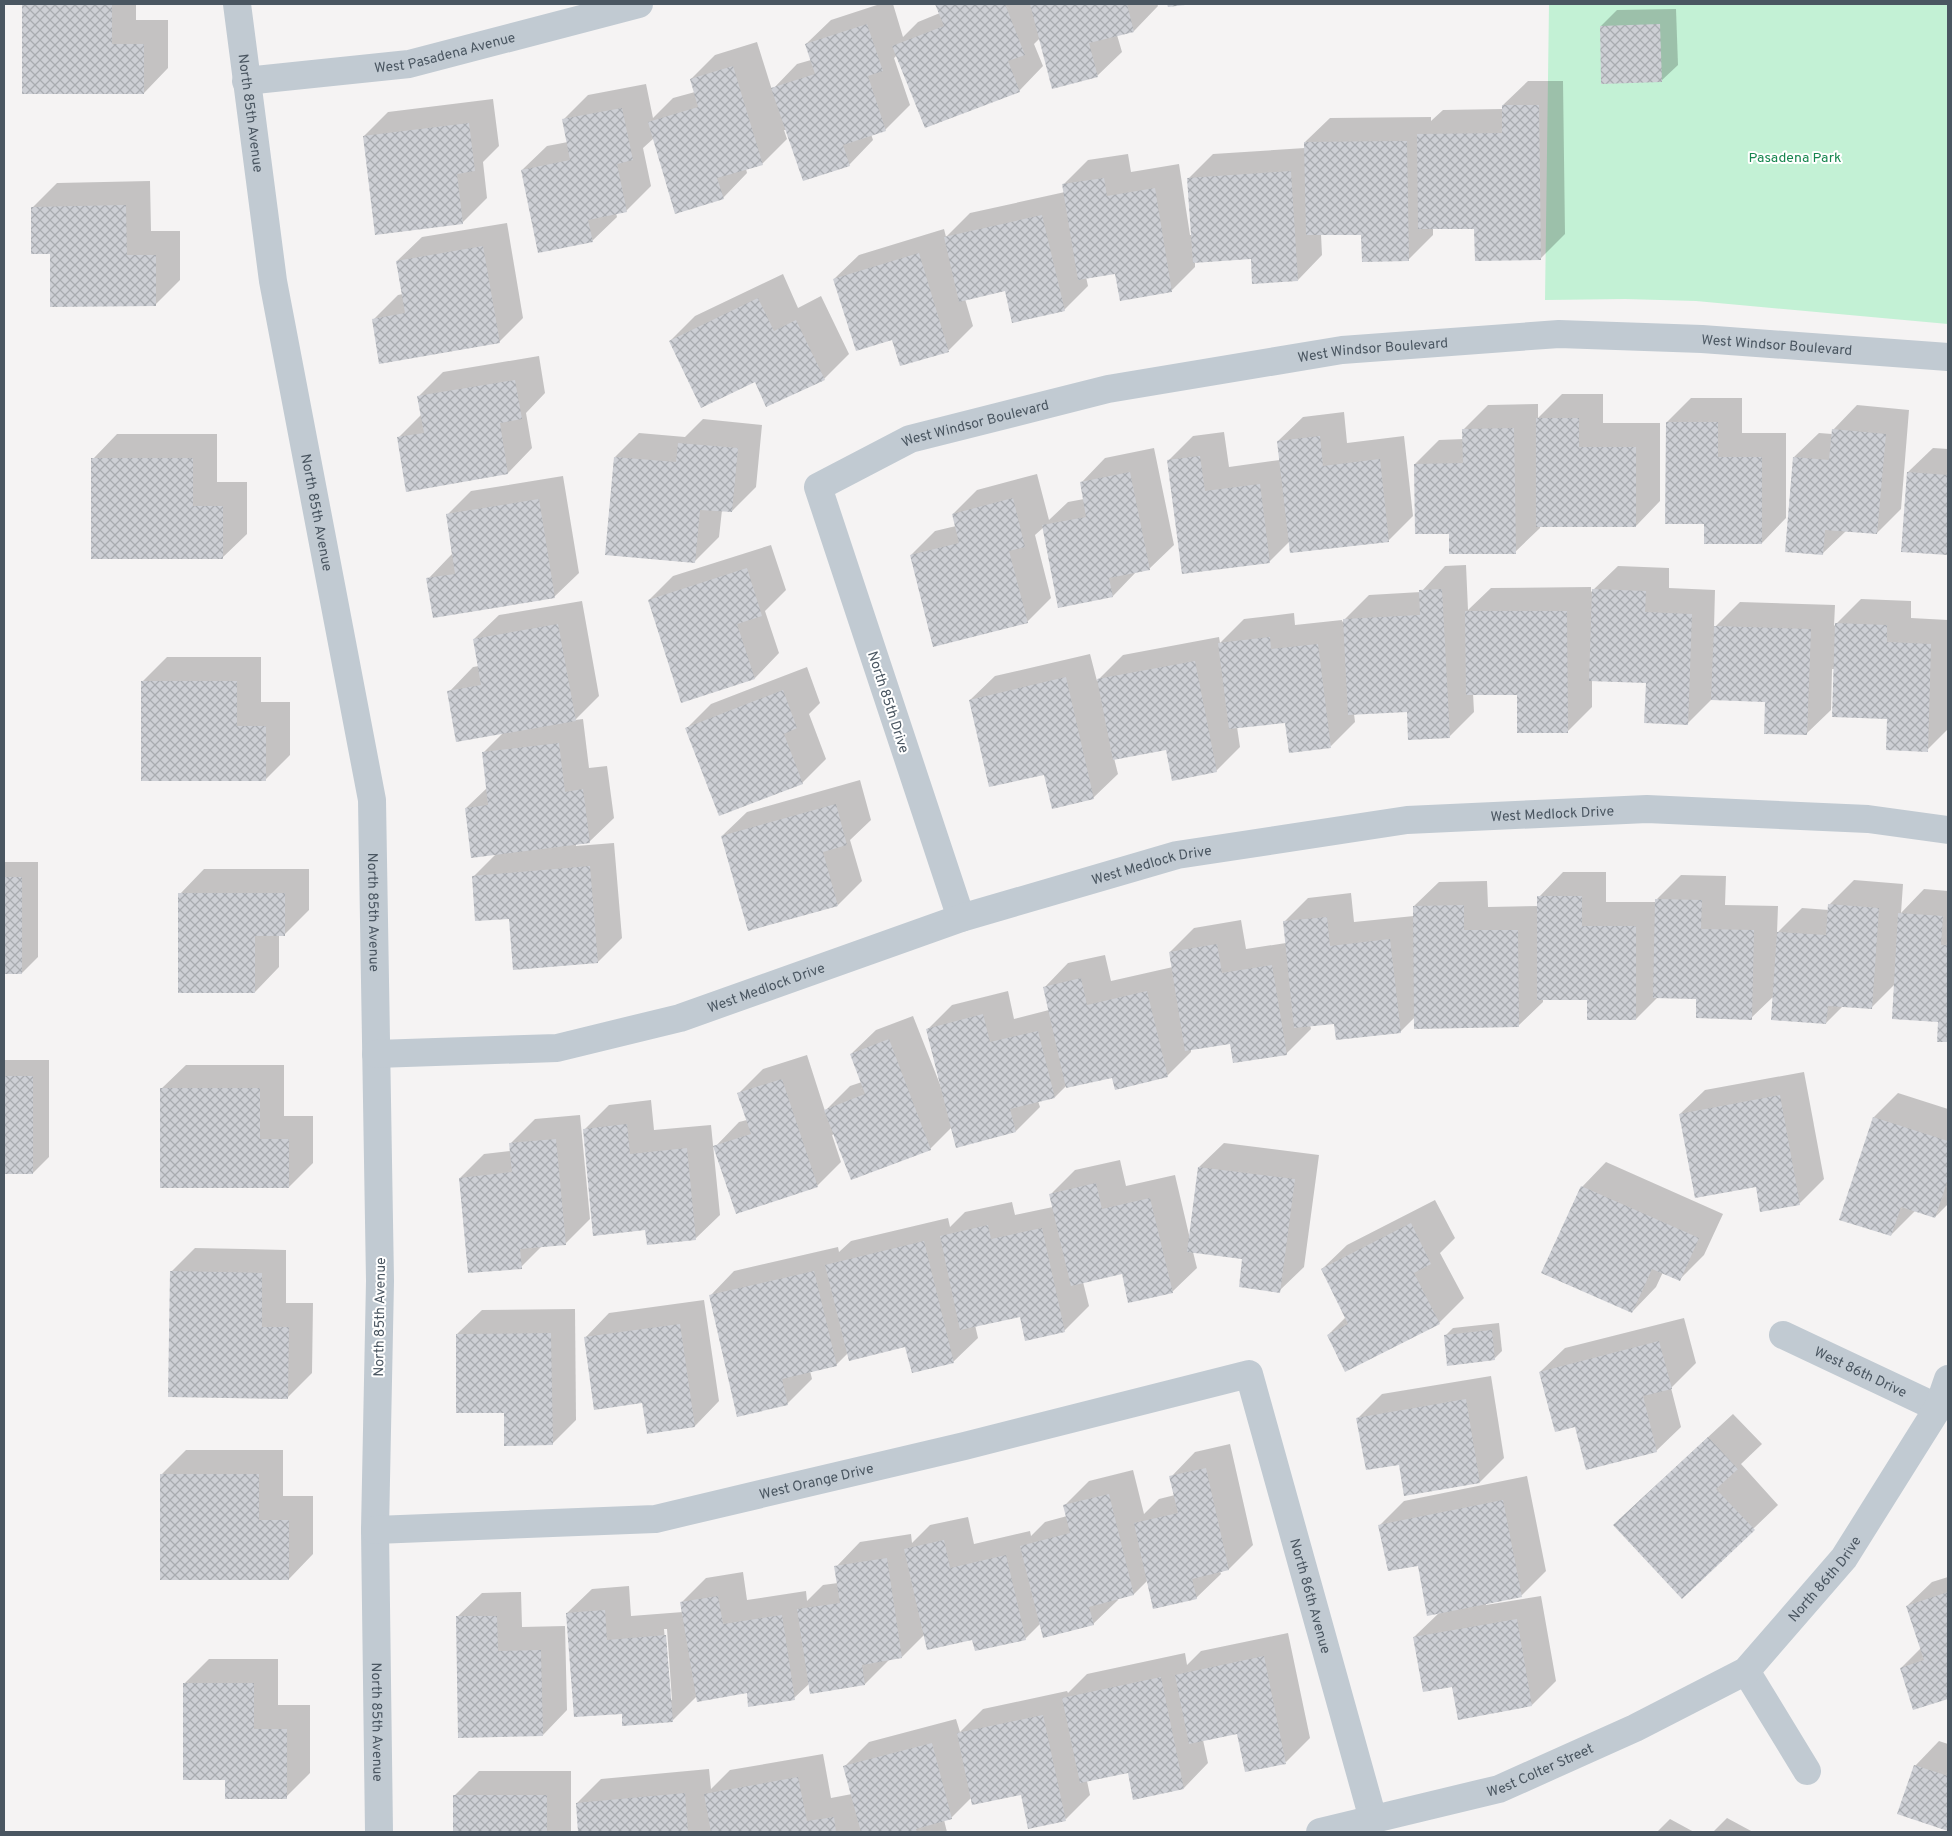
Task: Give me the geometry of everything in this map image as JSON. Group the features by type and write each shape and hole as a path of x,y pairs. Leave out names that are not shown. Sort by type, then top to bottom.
{"street":[{"name":"North 85th Avenue","path":"237,4 273,281 372,800 380,1281 375,1530 379,1832"},
{"name":"West Pasadena Avenue","path":"246,81 409,64 639,4"},
{"name":"West Windsor Boulevard","path":"818,487 910,439 1108,389 1342,350 1559,334 1702,339 1948,357"},
{"name":"North 85th Drive","path":"818,487 961,918"},
{"name":"West Medlock Drive","path":"376,1054 557,1048 680,1018 961,918 1177,856 1407,820 1647,809 1868,819 1948,830"},
{"name":"West 86th Drive","path":"1783,1335 1938,1408"},
{"name":"West Orange Drive","path":"375,1530 655,1519 964,1446 1249,1374"},
{"name":"North 86th Avenue","path":"1249,1374 1373,1818"},
{"name":"North 86th Drive","path":"1746,1671 1844,1558 1938,1408 1948,1379"},
{"name":"West Colter Street","path":"1320,1832 1499,1789 1635,1728 1746,1671"},
{"path":"1746,1671 1807,1771"}],"green space":[{"name":"Pasadena Park","path":"1549,4 1948,4 1948,324 1696,301 1625,299 1545,300"}],"building":[{"path":"22,4 112,4 112,44 144,44 144,94 22,94"},
{"path":"935,4 1005,4 1025,55 1008,61 1020,92 925,128 892,46 944,26"},
{"path":"1030,4 1127,4 1134,32 1089,43 1098,77 1052,89"},
{"path":"1167,4 1185,4 1185,5 1168,7"},
{"path":"867,24 883,71 868,76 886,131 843,145 850,166 803,181 771,88 815,74 805,44"},
{"path":"1660,24 1662,82 1601,84 1600,26"},
{"path":"733,66 763,165 717,178 724,199 675,214 648,122 698,107 690,79"},
{"path":"1502,105 1539,105 1541,260 1475,261 1474,229 1418,229 1417,134 1502,133"},
{"path":"622,108 633,160 617,164 627,212 588,220 593,242 538,253 521,170 570,160 562,119"},
{"path":"469,123 475,171 457,174 463,224 375,235 363,136"},
{"path":"1407,141 1409,261 1362,262 1361,235 1306,235 1304,142"},
{"path":"1291,171 1298,281 1252,284 1251,259 1193,263 1187,178"},
{"path":"1104,178 1107,196 1155,188 1172,292 1120,301 1115,274 1078,280 1062,184"},
{"path":"126,205 127,255 156,255 156,306 50,307 50,254 31,254 31,207"},
{"path":"1042,215 1065,311 1012,323 1005,291 959,302 944,237"},
{"path":"483,246 500,343 379,364 372,319 405,313 396,261"},
{"path":"919,253 949,352 900,366 892,340 856,351 833,279"},
{"path":"758,298 774,331 796,320 825,380 766,407 755,382 701,408 669,341"},
{"path":"515,380 522,419 500,423 508,474 406,492 397,437 424,433 417,396"},
{"path":"1536,418 1579,418 1579,447 1636,447 1636,527 1536,527"},
{"path":"1666,422 1718,422 1718,457 1762,457 1762,544 1704,544 1704,524 1665,524"},
{"path":"1514,428 1516,554 1449,554 1449,534 1415,534 1414,464 1463,463 1462,429"},
{"path":"1832,429 1886,434 1877,534 1825,530 1823,555 1785,552 1793,457 1829,460"},
{"path":"1320,436 1323,466 1380,459 1389,542 1290,553 1277,441"},
{"path":"678,443 738,448 732,512 700,510 695,563 605,555 614,457 676,462"},
{"path":"1200,456 1205,491 1260,484 1270,563 1182,574 1167,460"},
{"path":"91,458 193,458 193,506 223,506 223,559 91,559"},
{"path":"1130,472 1150,570 1109,578 1113,597 1058,608 1042,525 1086,517 1080,482"},
{"path":"1907,472 1948,475 1948,555 1901,552"},
{"path":"1013,498 1025,547 1009,551 1028,623 933,647 910,555 959,543 952,514"},
{"path":"539,499 555,598 433,618 426,578 455,574 446,514"},
{"path":"747,568 762,616 737,624 755,679 681,703 648,600"},
{"path":"1442,589 1450,738 1408,740 1407,712 1348,715 1343,619 1420,615 1419,590"},
{"path":"1592,589 1646,591 1645,612 1692,614 1688,725 1644,723 1646,683 1589,681"},
{"path":"1465,611 1567,611 1568,733 1517,733 1517,695 1466,695"},
{"path":"1835,623 1887,625 1887,642 1931,644 1928,752 1886,750 1887,719 1832,717"},
{"path":"558,624 576,721 456,742 447,691 481,685 473,639"},
{"path":"1714,626 1811,629 1807,735 1764,734 1765,702 1711,700"},
{"path":"1270,637 1271,649 1318,644 1331,748 1289,753 1285,723 1229,729 1218,643"},
{"path":"1195,661 1217,772 1172,781 1166,750 1113,760 1097,679"},
{"path":"1066,677 1094,799 1052,809 1044,775 989,787 969,700"},
{"path":"141,681 237,681 237,726 266,726 266,781 141,781"},
{"path":"783,690 797,728 784,734 803,784 719,816 685,728"},
{"path":"559,743 565,792 583,789 590,843 471,858 465,808 488,805 482,752"},
{"path":"836,804 847,845 823,852 838,906 748,931 721,836"},
{"path":"590,866 598,963 513,970 509,919 475,921 472,876"},
{"path":"4,877 22,877 22,974 4,974"},
{"path":"178,893 285,893 285,936 255,936 255,993 178,993"},
{"path":"1537,896 1582,896 1582,926 1636,926 1636,1020 1587,1020 1587,1000 1537,1000"},
{"path":"1655,899 1702,900 1701,929 1754,930 1752,1020 1696,1018 1696,999 1653,998"},
{"path":"1828,904 1879,908 1872,1009 1828,1006 1826,1024 1771,1020 1777,932 1826,935"},
{"path":"1464,905 1464,930 1518,930 1519,1027 1414,1029 1413,906"},
{"path":"1898,913 1943,916 1941,945 1948,945 1948,1042 1937,1042 1938,1022 1892,1019"},
{"path":"1327,917 1330,946 1390,939 1401,1033 1336,1040 1334,1024 1294,1028 1283,921"},
{"path":"1217,944 1222,973 1272,965 1287,1055 1233,1063 1230,1044 1185,1051 1169,952"},
{"path":"1081,978 1087,1005 1147,991 1168,1077 1115,1090 1112,1078 1066,1088 1043,987"},
{"path":"983,1014 990,1042 1038,1031 1055,1098 1010,1109 1016,1132 956,1148 926,1029"},
{"path":"889,1039 931,1150 851,1180 824,1110 865,1094 850,1054"},
{"path":"4,1076 33,1076 33,1174 4,1174"},
{"path":"782,1079 818,1187 736,1214 713,1146 751,1134 737,1093"},
{"path":"160,1088 260,1088 260,1139 289,1139 289,1188 160,1188"},
{"path":"1780,1095 1800,1205 1760,1212 1756,1187 1695,1198 1679,1114"},
{"path":"1873,1117 1948,1141 1948,1179 1935,1218 1901,1207 1891,1236 1839,1220"},
{"path":"627,1124 630,1154 687,1148 696,1240 647,1245 645,1230 593,1236 583,1129"},
{"path":"556,1139 566,1245 520,1249 522,1269 468,1273 459,1178 512,1172 509,1143"},
{"path":"1198,1167 1295,1179 1280,1293 1239,1287 1242,1259 1187,1252"},
{"path":"1096,1183 1102,1209 1150,1198 1173,1293 1128,1303 1122,1274 1071,1286 1049,1194"},
{"path":"1581,1186 1699,1238 1680,1281 1652,1269 1632,1313 1541,1273"},
{"path":"1411,1223 1431,1264 1414,1273 1440,1324 1345,1372 1327,1335 1348,1324 1321,1269"},
{"path":"988,1225 991,1239 1042,1228 1065,1332 1025,1341 1020,1317 960,1330 940,1236"},
{"path":"924,1241 954,1363 912,1373 905,1347 849,1361 825,1265"},
{"path":"170,1271 262,1273 262,1327 289,1327 288,1399 168,1397"},
{"path":"814,1271 837,1366 782,1379 788,1405 737,1417 709,1295"},
{"path":"680,1324 695,1427 647,1434 642,1403 594,1410 584,1337"},
{"path":"1492,1330 1495,1360 1447,1366 1444,1335"},
{"path":"551,1333 553,1445 504,1446 504,1413 456,1413 456,1334"},
{"path":"1659,1341 1672,1389 1643,1396 1657,1452 1586,1470 1575,1427 1555,1432 1539,1372"},
{"path":"1466,1399 1480,1483 1404,1496 1399,1465 1366,1470 1356,1418"},
{"path":"1708,1437 1738,1469 1716,1489 1755,1530 1682,1599 1613,1525"},
{"path":"1206,1468 1229,1570 1192,1579 1197,1599 1153,1609 1134,1523 1178,1513 1169,1476"},
{"path":"160,1474 259,1474 259,1520 289,1520 289,1580 160,1580"},
{"path":"1109,1494 1134,1595 1089,1607 1094,1625 1043,1638 1020,1546 1070,1533 1063,1505"},
{"path":"1503,1500 1522,1597 1427,1616 1418,1566 1388,1571 1378,1525"},
{"path":"944,1540 950,1568 1006,1555 1026,1640 975,1651 972,1640 927,1650 904,1549"},
{"path":"887,1558 902,1658 862,1665 865,1685 810,1694 797,1609 840,1603 834,1566"},
{"path":"1948,1592 1948,1699 1913,1710 1900,1668 1924,1660 1906,1606"},
{"path":"718,1596 723,1624 782,1615 795,1700 748,1707 747,1693 697,1702 680,1602"},
{"path":"605,1610 607,1640 666,1635 673,1722 622,1726 622,1714 574,1717 566,1613"},
{"path":"456,1616 497,1616 498,1651 541,1650 543,1736 458,1738"},
{"path":"1517,1619 1532,1706 1458,1720 1452,1687 1423,1692 1413,1637"},
{"path":"1264,1656 1286,1764 1245,1772 1237,1734 1189,1744 1175,1675"},
{"path":"1161,1677 1184,1789 1133,1800 1128,1773 1080,1783 1062,1698"},
{"path":"183,1683 254,1683 254,1729 287,1729 287,1799 225,1799 225,1780 183,1780"},
{"path":"1043,1715 1066,1821 1028,1829 1021,1795 972,1805 957,1733"},
{"path":"932,1743 952,1819 916,1829 917,1832 861,1832 843,1766"},
{"path":"1914,1765 1948,1776 1948,1831 1897,1814"},
{"path":"798,1777 807,1821 834,1817 836,1832 711,1832 704,1794"},
{"path":"685,1793 688,1832 578,1832 576,1803"},
{"path":"453,1795 547,1795 547,1832 453,1832"}]}
